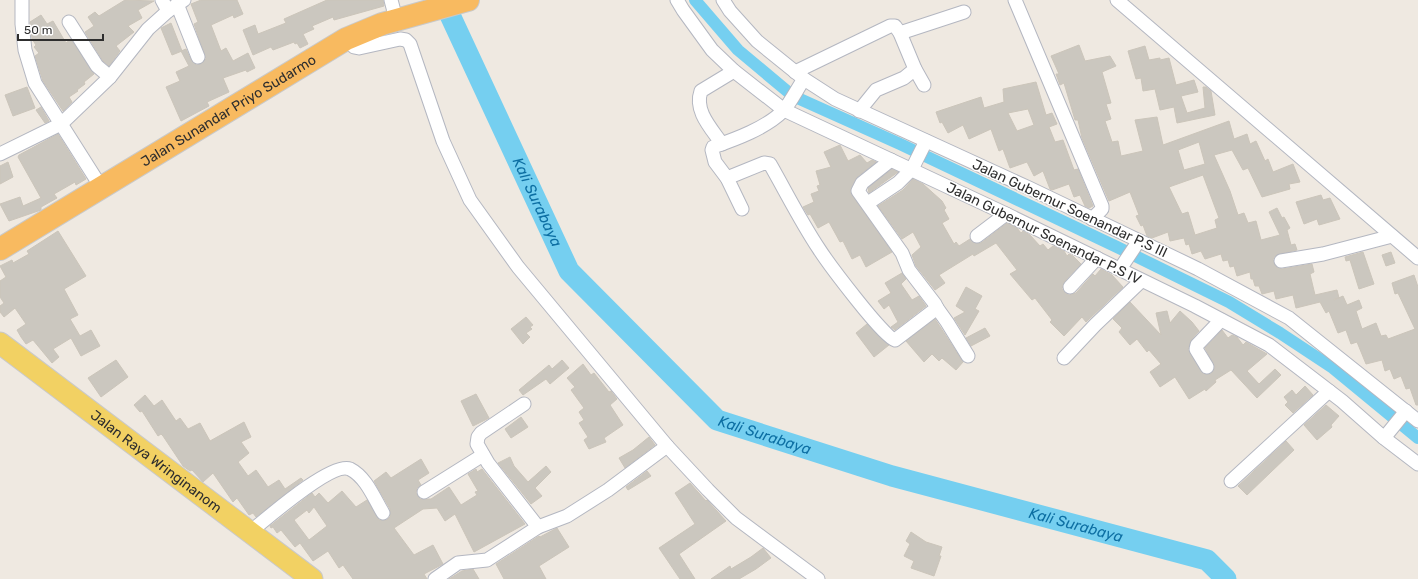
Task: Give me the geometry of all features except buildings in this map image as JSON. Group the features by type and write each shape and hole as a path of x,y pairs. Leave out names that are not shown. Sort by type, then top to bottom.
{"highway":[{"name":"Jalan Sunandar Priyo Sudarmo","path":"0,249 101,186 346,39 397,12 468,0"}],"main road":[{"name":"Jalan Raya Wringinanom","path":"0,343 312,579"}],"street":[{"path":"22,0 22,24 30,67 36,83 101,186"},
{"name":"Jalan Gubernur Soenandar P.S IV","path":"677,0 712,50 734,71 785,108 891,160 913,167 1097,258 1121,267 1141,281 1269,345 1386,436 1418,464"},
{"name":"Jalan Gubernur Soenandar P.S III","path":"723,0 730,11 757,41 799,80 925,143 1092,219 1136,245 1198,269 1289,318 1404,413 1418,421"},
{"path":"1015,0 1102,206 1102,209 1092,219"},
{"path":"1117,0 1418,258"},
{"path":"0,154 61,124 110,77 148,29 173,4 198,57"},
{"path":"900,33 964,12"},
{"path":"69,22 97,66 110,77"},
{"path":"742,209 727,178 715,162 712,153 713,147 742,137 785,108 799,80 890,26 895,26 900,33 915,69 924,85"},
{"path":"346,39 354,47 359,48 400,39 406,40 410,44 443,142 470,200 518,267 667,446 736,518 818,579"},
{"path":"860,111 876,90 904,78 915,69"},
{"path":"722,144 701,113 698,102 701,91 734,71"},
{"path":"868,204 898,183 913,167 925,143"},
{"path":"891,160 862,183 858,188 860,194 902,253 909,270 936,304 936,308 947,322 968,356"},
{"path":"727,178 764,163 770,164 819,249 871,317 890,338 895,340 936,308"},
{"path":"977,236 1006,214"},
{"path":"1282,261 1322,254 1392,236"},
{"path":"1121,267 1136,245"},
{"path":"1070,287 1097,258"},
{"path":"1064,358 1095,325 1141,281"},
{"path":"1207,366 1196,349 1197,345 1221,320"},
{"path":"1231,481 1329,391"},
{"path":"524,404 481,433 478,437 477,444 538,527"},
{"path":"1386,436 1404,413"},
{"path":"435,579 458,563 487,560 538,527 567,516 608,490 667,446"},
{"path":"424,492 483,454"},
{"path":"250,532 320,478 341,468 349,468 361,478 383,512"}],"waterway":[{"name":"Kali Surabaya","path":"443,0 569,271 717,420 892,476 1207,560 1226,579"},
{"path":"695,0 738,50 793,96 900,144 1229,302 1333,368 1418,438"}]}
